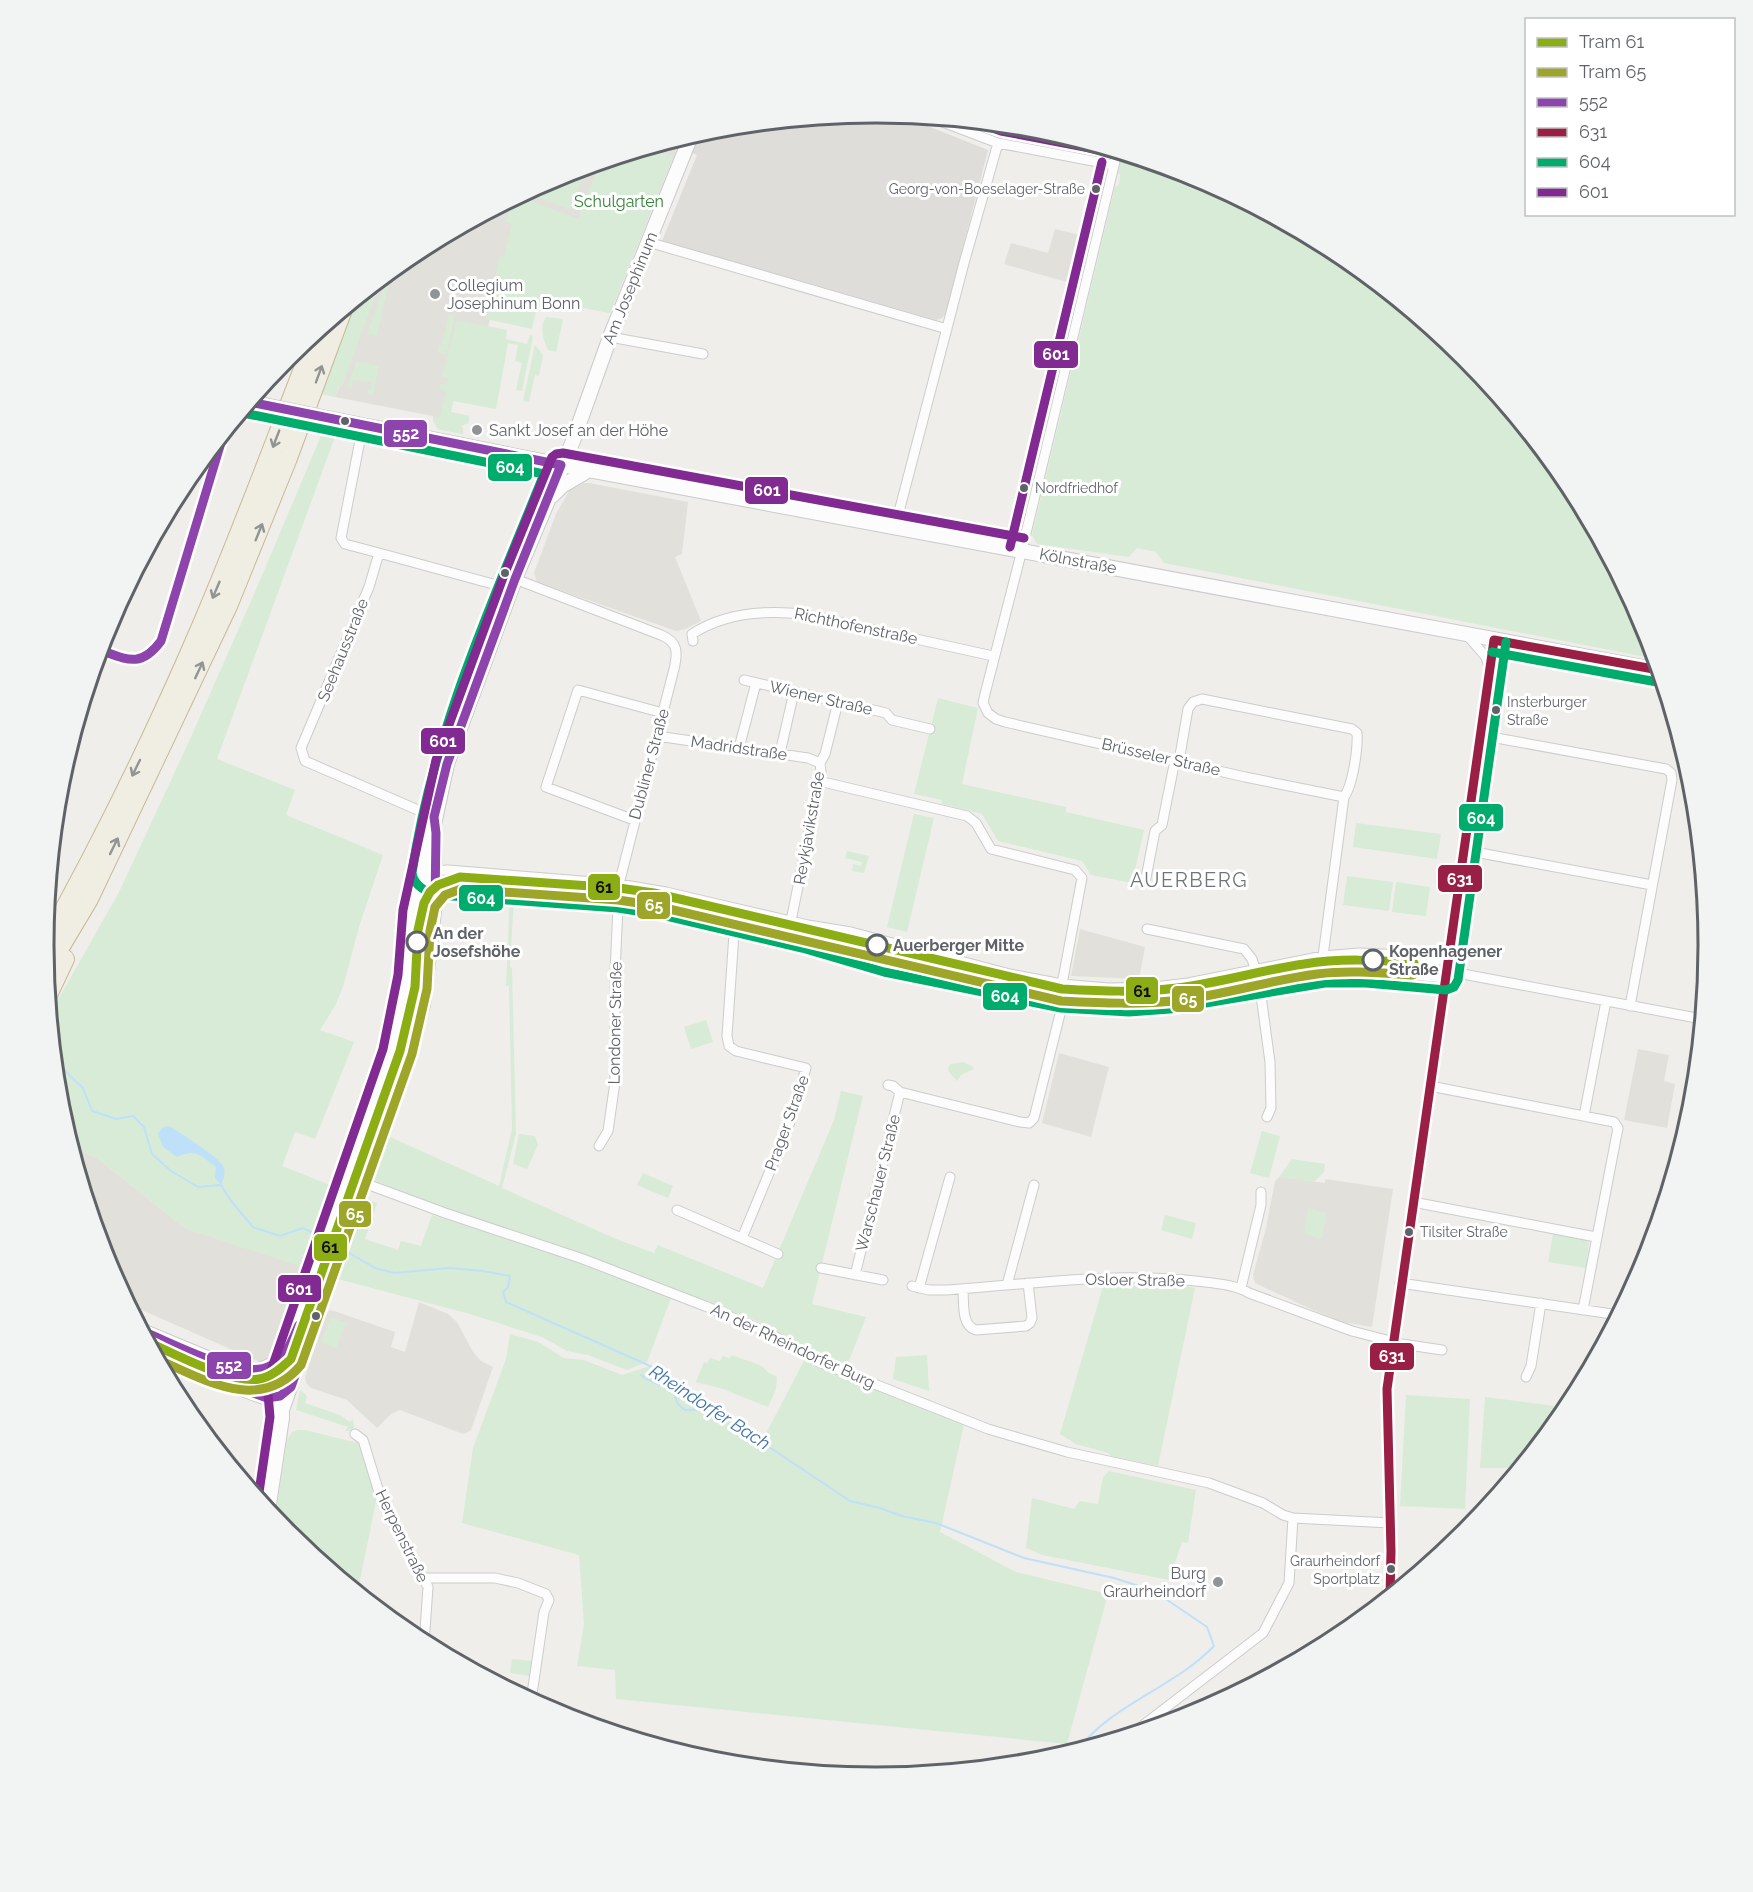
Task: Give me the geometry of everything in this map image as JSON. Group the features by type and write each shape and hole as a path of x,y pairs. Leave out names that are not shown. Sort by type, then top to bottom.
{"highway":[{"path":"54,957 89,899 228,606 288,458 337,325"},
{"path":"55,926 145,750 197,636 310,350"},
{"path":"304,364 307,353"},
{"path":"56,904 88,863"},
{"path":"55,980 83,920 89,899"}],"street":[{"path":"959,128 998,143 1114,165"},
{"path":"895,527 998,143"},
{"name":"Am Josephinum","path":"561,465 573,441 610,337 687,146"},
{"name":"Brüsseler Straße","path":"1115,160 983,703 988,713 996,719 1344,797"},
{"path":"648,242 947,329"},
{"path":"610,337 703,354"},
{"name":"Kölnstraße","path":"258,404 561,465 1650,668"},
{"path":"363,425 341,538 345,544 513,584"},
{"path":"550,494 590,470 580,457 573,441"},
{"path":"109,653 132,662 140,661 154,652 161,641 217,454"},
{"path":"533,459 550,494"},
{"path":"269,1500 282,1372 293,1340 334,1245 364,1183 423,1005 435,903 431,875 434,817 450,754 513,584 561,465"},
{"name":"Seehausstraße","path":"379,553 369,587 302,747 302,754 305,761 434,817"},
{"name":"Dubliner Straße","path":"513,584 661,635 675,644 678,654 634,820 619,884 619,896"},
{"name":"Richthofenstraße","path":"693,642 692,634 716,623 732,617 773,611 803,614 993,656"},
{"path":"1467,635 1486,657 1489,672"},
{"path":"1390,1588 1387,1389 1400,1283 1494,640"},
{"name":"Wiener Straße","path":"744,680 886,713 892,720 930,729"},
{"path":"739,748 756,683"},
{"path":"634,820 546,787 578,690 663,713"},
{"path":"780,753 794,692"},
{"path":"1145,883 1155,831 1162,825 1188,709 1193,702 1202,699 1352,729 1357,733 1356,752 1349,791 1344,797 1323,956"},
{"name":"Reykjavikstraße","path":"791,921 821,772 820,763 825,754 838,702"},
{"path":"1480,735 1669,771 1672,780 1630,1006"},
{"name":"Madridstraße","path":"657,736 780,753 808,758 820,763"},
{"name":"Warschauer Straße","path":"819,781 971,818 991,849 1075,870 1082,878 1052,1047 1037,1110 1032,1121 1020,1122 900,1092 888,1085"},
{"path":"1464,850 1652,885"},
{"path":"431,875 619,884 669,892 791,921 851,932 970,964 1062,984 1134,989 1188,983 1323,956 1383,954 1447,970 1695,1018"},
{"path":"431,875 468,885 619,896 664,903 735,919 886,960 1062,996 1149,999 1192,994 1324,971 1447,970"},
{"path":"280,1404 291,1387 334,1245 343,1197 395,1052 410,977 415,913 431,875"},
{"path":"435,903 447,893 468,885"},
{"name":"Londoner Straße","path":"599,1146 608,1131 617,1063 615,972 619,896"},
{"name":"Prager Straße","path":"735,919 727,1036 729,1046 736,1051 806,1068 789,1125 742,1238"},
{"path":"1147,929 1244,950 1252,958 1257,969 1270,1062 1271,1108 1267,1117"},
{"path":"1584,1116 1606,1001"},
{"path":"1430,1086 1614,1122 1618,1128 1583,1310"},
{"name":"Warschauer Straße","path":"855,1275 900,1092"},
{"name":"Osloer Straße","path":"950,1177 915,1287 938,1290 963,1289 1108,1277 1159,1277 1241,1288 1327,1323 1393,1341"},
{"name":"An der Rheindorfer Burg","path":"364,1183 583,1259 705,1306 770,1333 819,1362 988,1429 1066,1452 1209,1483 1263,1503 1293,1518 1390,1523"},
{"path":"1007,1285 1034,1185"},
{"path":"1241,1288 1261,1205 1261,1192"},
{"path":"1413,1202 1596,1237"},
{"path":"677,1210 778,1254"},
{"name":"Warschauer Straße","path":"821,1268 883,1280"},
{"path":"963,1289 966,1323 970,1329 1026,1326 1032,1317 1028,1283"},
{"path":"1400,1283 1612,1314"},
{"path":"1526,1377 1531,1366 1541,1303"},
{"path":"152,1335 264,1382 280,1404"},
{"path":"239,1371 258,1371 268,1368 277,1362 293,1340"},
{"path":"1393,1341 1442,1350"},
{"path":"169,1366 202,1374 280,1404"},
{"name":"Herpenstraße","path":"355,1434 363,1440 382,1502 428,1587 425,1633"},
{"path":"1147,1723 1263,1633 1289,1583 1293,1518"},
{"path":"424,1578 495,1578 518,1583 546,1594 549,1600 544,1612 532,1693"}],"shaded area":[{"path":"876,123 925,125 988,150 946,313 942,318 936,320 662,241 697,155 680,148 716,139 769,131 823,125"},
{"name":"Collegium Josephinum Bonn","path":"677,149 610,313 585,308 513,224 488,327 460,321 451,412 469,416 469,423 462,425 463,434 438,429 433,416 335,397 376,293 465,234 513,208 612,167"},
{"path":"1055,229 1088,237 1077,285 1004,264 1011,243 1048,253"},
{"path":"584,483 688,502 682,554 675,557 701,621 676,631 537,582 534,573 556,514 569,491"},
{"path":"1080,929 1145,947 1139,979 1071,976"},
{"path":"1638,1049 1669,1055 1664,1081 1675,1084 1667,1128 1624,1120"},
{"path":"1059,1053 1109,1067 1091,1137 1042,1123"},
{"path":"80,1151 97,1158 185,1228 309,1269 279,1350 260,1362 138,1309 98,1210"},
{"path":"1279,1177 1325,1183 1325,1179 1393,1189 1372,1327 1343,1322 1255,1283 1253,1275 1266,1228 1275,1181"},
{"path":"419,1302 448,1314 457,1322 473,1352 481,1361 493,1367 471,1430 463,1434 400,1410 391,1414 377,1428 347,1400 311,1388 306,1383 305,1377 327,1312 331,1310 395,1332 391,1347 405,1352"}],"green space":[{"name":"Schulgarten","path":"663,152 673,156 610,313 542,300 539,311 536,311 532,329 486,319 500,256 504,257 512,224 506,222 509,210 529,201 578,219 595,173"},
{"name":"Nordfriedhof","path":"1121,161 1191,186 1240,208 1333,262 1377,293 1419,328 1458,364 1495,404 1529,445 1560,489 1589,535 1614,582 1646,657 1164,563 1156,552 1137,548 1129,557 1037,544 1032,535 1115,187 1119,185 1120,175 1118,173"},
{"path":"582,178 570,210 537,197"},
{"path":"388,284 377,336 367,334 384,287"},
{"path":"376,293 342,386 339,385 335,397 321,394 351,314"},
{"path":"450,297 471,302 468,312 449,310"},
{"path":"449,314 455,315 445,354 438,352 439,345 442,345"},
{"path":"546,317 563,319 556,352 548,350 543,338 542,329"},
{"path":"457,320 507,330 506,339 527,344 530,335 533,336 522,391 516,390 522,363 515,361 518,345 508,343 496,409 453,401 451,412 469,416 469,423 462,425 463,434 438,429 433,421 434,417 440,417 446,391 439,389 440,384 447,385 448,378 442,376"},
{"path":"535,345 543,355 539,376 535,375 529,402 523,401"},
{"path":"357,361 379,366 373,395 368,394 371,382 353,380 351,388 347,387"},
{"path":"323,431 336,434 217,759 295,790 286,815 383,855 359,927 343,987 335,1006 320,1030 354,1042 315,1139 295,1132 282,1166 335,1187 326,1219 353,1230 365,1200 377,1203 365,1239 398,1250 401,1241 421,1246 432,1215 532,1246 671,1298 647,1362 627,1370 588,1355 567,1351 542,1337 470,1314 338,1279 185,1228 97,1158 80,1151 61,1053 56,1003 119,892 255,592"},
{"path":"938,698 978,708 962,784 1066,807 1066,812 1144,830 1132,883 1091,875 1082,861 998,841 982,814 942,804 942,800 914,794"},
{"path":"914,814 934,818 907,932 887,927"},
{"path":"1356,823 1441,834 1437,859 1353,847"},
{"path":"847,851 869,856 864,873 852,871 853,864 861,866 862,862 845,858"},
{"path":"1347,876 1393,882 1389,911 1343,905"},
{"path":"1396,882 1430,887 1426,916 1392,912"},
{"path":"510,896 514,897 510,967 512,968 516,1133 502,1188 616,1239 654,1253 658,1245 763,1288 834,1120 841,1091 863,1096 812,1304 866,1317 847,1366 809,1351 762,1323 607,1264 438,1207 374,1180 388,1136 499,1186 512,1129 509,986 506,986"},
{"path":"706,1020 713,1042 691,1049 684,1027"},
{"path":"963,1062 974,1069 961,1075 957,1081 949,1072 948,1067 951,1064"},
{"path":"1262,1131 1280,1136 1269,1178 1250,1173"},
{"path":"519,1134 535,1136 538,1145 527,1169 513,1164"},
{"path":"1292,1159 1325,1164 1324,1172 1314,1182 1279,1177"},
{"path":"643,1173 673,1186 668,1198 637,1185"},
{"path":"1308,1208 1326,1213 1322,1239 1304,1234"},
{"path":"1165,1215 1196,1223 1192,1239 1161,1230"},
{"path":"1553,1234 1589,1242 1586,1268 1548,1262"},
{"path":"1104,1283 1178,1285 1195,1288 1158,1466 1111,1456 1108,1453 1076,1444 1060,1434"},
{"path":"331,1317 346,1323 336,1348 321,1342"},
{"path":"510,1334 538,1342 564,1358 584,1360 622,1375 650,1366 666,1372 762,1441 805,1359 965,1420 940,1532 1016,1572 1108,1594 1067,1744 616,1699 615,1670 577,1666 584,1624 579,1555 462,1523 473,1448 506,1359"},
{"path":"732,1355 762,1366 777,1377 776,1389 768,1407 723,1389 696,1382 704,1362 707,1363 710,1358 720,1361 723,1356 729,1358"},
{"path":"927,1355 929,1391 893,1379 896,1357"},
{"path":"300,1390 307,1396 305,1403 340,1415 350,1422 353,1419 354,1428 345,1431 348,1427 296,1410"},
{"path":"1406,1395 1470,1399 1465,1509 1400,1506"},
{"path":"1485,1397 1558,1406 1512,1468 1480,1468"},
{"path":"305,1430 362,1444 376,1501 359,1585 295,1528 277,1508 287,1440 292,1432"},
{"path":"1109,1471 1196,1490 1188,1543 1182,1542 1169,1580 1042,1555 1026,1548 1032,1498 1074,1509 1080,1501 1098,1504 1103,1477"},
{"path":"512,1659 532,1661 530,1676 510,1673"}],"water":[{"path":"169,1126 220,1162 224,1173 221,1185 215,1178 216,1167 198,1154 189,1153 177,1157 163,1147 158,1134 162,1128"}],"waterway":[{"name":"Rheindorfer Bach","path":"64,1070 83,1088 92,1111 116,1119 133,1116 144,1127 152,1154 171,1171 198,1187 221,1185 253,1227 280,1236 303,1228 323,1238"},
{"name":"Rheindorfer Bach","path":"344,1250 375,1268 394,1273 449,1268 510,1276 508,1287 503,1292 506,1302 666,1373 760,1441 850,1501 936,1523 1024,1558 1114,1578 1154,1591 1207,1627 1214,1646 1198,1661 1124,1708 1085,1741"},
{"path":"641,1375 673,1391 678,1404 685,1410 715,1409"}],"tram line":[{"name":"61","path":"159,1347 219,1373 247,1379 268,1376 291,1359 400,1051 415,987 418,930 424,903 430,892 438,885 460,877 619,888 654,893 1062,989 1163,990 1318,962 1372,960 1414,963"},
{"name":"65","path":"169,1364 213,1383 250,1390 268,1388 285,1380 301,1365 412,1054 427,989 430,931 435,907 445,895 461,889 618,900 652,905 1061,1001 1166,1002 1329,973 1365,972 1413,975"},
{"path":"1299,968 1338,961"},
{"path":"1211,982 1248,979"},
{"path":"166,1349 213,1372"}],"transit line":[{"name":"601","path":"1010,547 1102,162"},
{"name":"552","path":"258,404 561,465"},
{"name":"604","path":"249,414 544,474 466,670 434,770 421,821 412,873 415,882 422,888 439,895 618,908 662,915 802,948 884,972 1061,1008 1129,1012 1170,1009 1325,983 1366,983 1446,990 1454,987 1458,980 1506,642"},
{"name":"601","path":"259,1490 270,1417 267,1382 383,1049 398,975 403,910 436,760 504,575 552,457 563,453 1024,538"},
{"name":"552","path":"109,653 126,659 140,658 154,650 161,641 217,454"},
{"name":"552","path":"167,1362 267,1398 280,1396 291,1387 364,1183 423,1005 435,903 436,833 434,817 447,764 515,579 561,465"},
{"name":"631","path":"1494,640 1650,668"},
{"name":"631","path":"1390,1588 1387,1389 1494,640"},
{"name":"604","path":"1492,652 1655,682"},
{"name":"552","path":"153,1336 225,1365 242,1369 258,1369 276,1363 288,1348 299,1325"}],"place":[{"name":"Georg-von-Boeselager-Straße","path":"1096,189"},
{"name":"Collegium Josephinum Bonn","path":"435,294"},
{"name":"Sankt Josef an der Höhe","path":"477,430"},
{"name":"Nordfriedhof","path":"1024,488"},
{"name":"Insterburger Straße","path":"1496,710"},
{"name":"An der Josefshöhe","path":"417,942"},
{"name":"Auerberger Mitte","path":"877,945"},
{"name":"Kopenhagener Straße","path":"1373,960"},
{"name":"Tilsiter Straße","path":"1409,1232"},
{"name":"Graurheindorf Sportplatz","path":"1391,1569"},
{"name":"Burg Graurheindorf","path":"1218,1582"}],"district":[{"name":"AUERBERG","path":"1189,880"}]}
